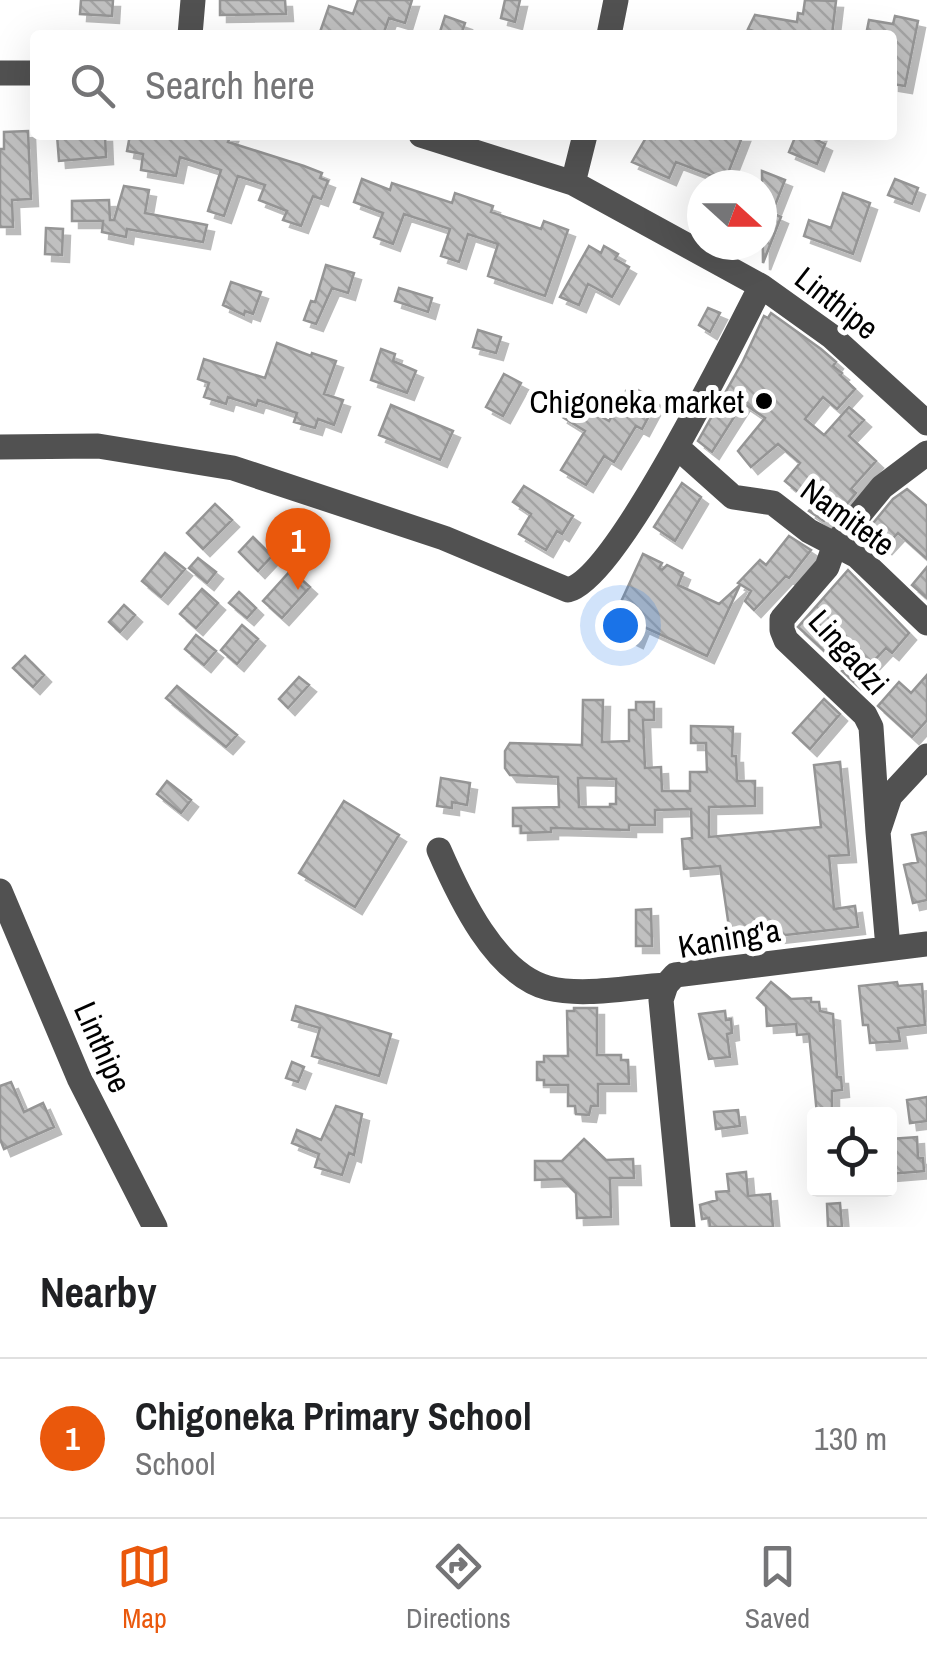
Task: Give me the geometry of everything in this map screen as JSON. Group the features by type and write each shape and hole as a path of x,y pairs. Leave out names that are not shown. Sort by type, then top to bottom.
{"street":[{"path":"190,30 193,0"},
{"path":"610,30 616,0"},
{"path":"0,73 30,74"},
{"name":"Linthipe","path":"437,140 573,184 761,286 830,336 927,422"},
{"path":"573,184 584,140"},
{"path":"0,448 98,446 233,468 458,543 568,590 585,581 617,541 677,447 761,286"},
{"name":"Namitete","path":"677,447 733,497 773,503 809,531 857,556 927,623"},
{"name":"Lingadzi","path":"878,832 871,727 866,715 786,640 782,619 827,567 834,544 882,487 927,453"},
{"path":"888,948 878,832 890,796 927,756"},
{"path":"439,850 476,924 517,971 533,982 570,990 666,986"},
{"name":"Linthipe","path":"0,890 79,1078 154,1227"},
{"name":"Kaning'a","path":"683,1227 661,1000 675,975 927,944"}],"building":[{"path":"81,0 113,0 112,16 80,14"},
{"path":"220,0 285,0 286,14 220,15"},
{"path":"358,0 412,0 405,23 389,18 385,30 321,30 329,6 353,14"},
{"path":"505,0 520,0 515,22 501,18"},
{"path":"805,0 836,1 833,30 748,29 755,15 797,22 798,13 803,14"},
{"path":"445,16 465,23 463,30 441,30"},
{"path":"895,16 918,21 905,86 897,85 897,30 867,30 869,20 893,24"},
{"path":"28,131 31,199 12,200 13,227 0,227 0,149 4,149 4,132"},
{"path":"57,140 105,140 106,157 59,161"},
{"path":"129,140 229,140 322,173 320,178 328,181 321,199 313,196 301,226 283,220 287,211 259,200 265,185 238,176 224,216 208,211 221,170 180,157 176,176 141,170 143,154 127,151"},
{"path":"645,140 741,140 729,170 697,170 676,162 669,178 632,162"},
{"path":"794,140 825,144 817,164 789,152"},
{"path":"777,177 785,180 777,200"},
{"path":"362,179 390,190 392,183 452,203 455,193 493,206 491,212 541,229 544,221 568,230 545,296 488,276 498,244 468,234 459,262 441,256 450,229 404,214 393,244 374,237 383,213 354,202"},
{"path":"895,179 918,188 912,204 888,195"},
{"path":"124,186 149,190 145,213 207,225 203,242 127,229 126,237 102,232 103,221 72,221 72,201 109,200 110,220 114,220"},
{"path":"843,193 870,203 853,254 804,236 809,220 831,228"},
{"path":"46,228 63,229 62,255 45,254"},
{"path":"589,246 601,253 604,246 629,267 612,297 588,284 579,305 560,297"},
{"path":"326,265 354,273 348,293 332,288 316,324 304,320 311,301 315,302"},
{"path":"231,282 261,292 253,314 245,311 244,315 223,305"},
{"path":"399,288 432,298 428,312 395,301"},
{"path":"708,308 720,313 710,332 699,325"},
{"path":"771,313 836,362 833,366 855,389 837,409 823,397 805,419 824,435 849,407 864,420 849,436 876,461 851,489 856,493 833,521 828,516 824,521 809,511 814,505 785,481 800,463 778,444 751,467 738,451 765,418 743,403 712,452 698,441 764,316 768,318"},
{"path":"478,330 501,337 496,353 473,347"},
{"path":"277,343 336,361 324,394 343,400 334,425 318,419 315,428 294,422 297,413 258,400 256,406 228,397 226,404 204,397 209,383 198,379 204,359 265,378"},
{"path":"381,349 395,354 393,361 416,371 407,393 371,380"},
{"path":"504,374 521,383 503,416 486,407"},
{"path":"638,390 657,401 642,429 636,426 614,462 604,456 586,485 561,470 585,431 561,416 571,399 609,421 626,391 634,396"},
{"path":"391,405 453,431 440,460 379,435"},
{"path":"682,483 701,497 675,541 654,527"},
{"path":"524,486 573,516 562,534 557,531 546,550 519,534 531,514 513,502"},
{"path":"907,489 927,506 927,559 898,533 876,551 860,539 893,499"},
{"path":"215,504 232,520 203,549 187,533"},
{"path":"789,536 811,550 789,578 786,576 754,610 745,601 751,591 738,583 760,560 766,565"},
{"path":"253,537 272,556 258,571 239,552"},
{"path":"165,553 185,569 161,597 142,581"},
{"path":"643,554 662,563 662,570 667,565 683,573 678,585 719,604 740,585 707,656 642,626 636,641 609,628"},
{"path":"198,558 216,572 207,583 189,568"},
{"path":"927,567 927,598 912,585"},
{"path":"291,570 310,587 282,618 263,601"},
{"path":"848,570 909,633 892,653 886,648 854,682 798,627"},
{"path":"202,589 218,603 196,628 180,614"},
{"path":"239,592 256,608 247,618 229,603"},
{"path":"124,605 135,615 120,632 109,622"},
{"path":"242,625 258,639 237,664 221,650"},
{"path":"196,635 216,651 204,665 185,649"},
{"path":"25,656 44,675 33,687 13,668"},
{"path":"927,675 927,720 912,737 878,706 899,682 911,693"},
{"path":"299,677 309,685 288,708 279,699"},
{"path":"177,686 237,735 226,747 166,698"},
{"path":"824,699 840,714 810,749 793,733"},
{"path":"583,700 603,700 602,742 629,741 629,710 636,710 636,702 654,702 654,720 643,720 645,768 661,767 662,791 690,791 690,772 707,772 706,743 691,743 691,726 733,727 732,756 736,756 737,781 755,781 755,806 709,807 709,837 821,827 814,765 840,762 849,855 829,856 834,909 855,906 858,927 731,941 720,866 684,869 682,839 692,838 691,809 655,810 655,825 629,825 629,830 551,828 551,832 521,833 521,826 513,826 513,808 559,807 558,777 510,775 505,768 505,751 510,743 582,745","holes":["578,778 616,779 616,804 579,807"]},
{"path":"441,778 470,783 467,805 452,802 452,808 437,806"},
{"path":"167,781 191,800 181,813 157,794"},
{"path":"344,801 399,835 355,907 299,873"},
{"path":"927,832 927,900 913,903 904,865 918,862 912,835"},
{"path":"651,909 652,946 636,946 636,910"},
{"path":"771,982 791,999 811,998 811,1002 819,1002 820,1011 833,1014 837,1077 841,1077 842,1090 832,1091 832,1107 816,1107 809,1034 797,1035 796,1024 767,1026 766,1006 757,998"},
{"path":"897,982 898,986 922,984 925,1025 898,1028 900,1041 870,1043 868,1025 863,1025 859,986"},
{"path":"296,1006 391,1034 379,1076 312,1056 320,1028 292,1020"},
{"path":"597,1008 597,1055 621,1055 621,1060 628,1060 629,1084 598,1084 598,1106 591,1106 589,1115 576,1114 575,1106 568,1106 568,1085 544,1085 544,1080 537,1080 537,1062 544,1062 544,1056 568,1056 567,1011"},
{"path":"725,1011 726,1020 731,1019 732,1033 727,1034 730,1057 709,1059 699,1014"},
{"path":"292,1062 304,1067 298,1082 286,1078"},
{"path":"11,1082 24,1112 43,1103 54,1127 4,1149 0,1139 0,1086"},
{"path":"927,1097 927,1121 910,1123 907,1100"},
{"path":"336,1106 362,1114 354,1155 349,1153 342,1175 315,1167 319,1154 292,1143 297,1130 321,1140"},
{"path":"738,1110 740,1126 716,1129 714,1112"},
{"path":"917,1137 918,1158 923,1158 924,1171 897,1173 897,1138"},
{"path":"584,1139 606,1160 633,1159 634,1178 610,1178 611,1217 577,1218 576,1193 562,1179 535,1180 535,1161 562,1161"},
{"path":"746,1172 748,1196 770,1194 773,1227 710,1227 709,1218 702,1219 700,1205 717,1200 716,1192 729,1191 727,1174"},
{"path":"840,1203 842,1227 828,1227 827,1204"}],"place":[{"name":"Chigoneka market","path":"764,401"},
{"name":"Chigoneka Primary School","path":"298,590"}]}
